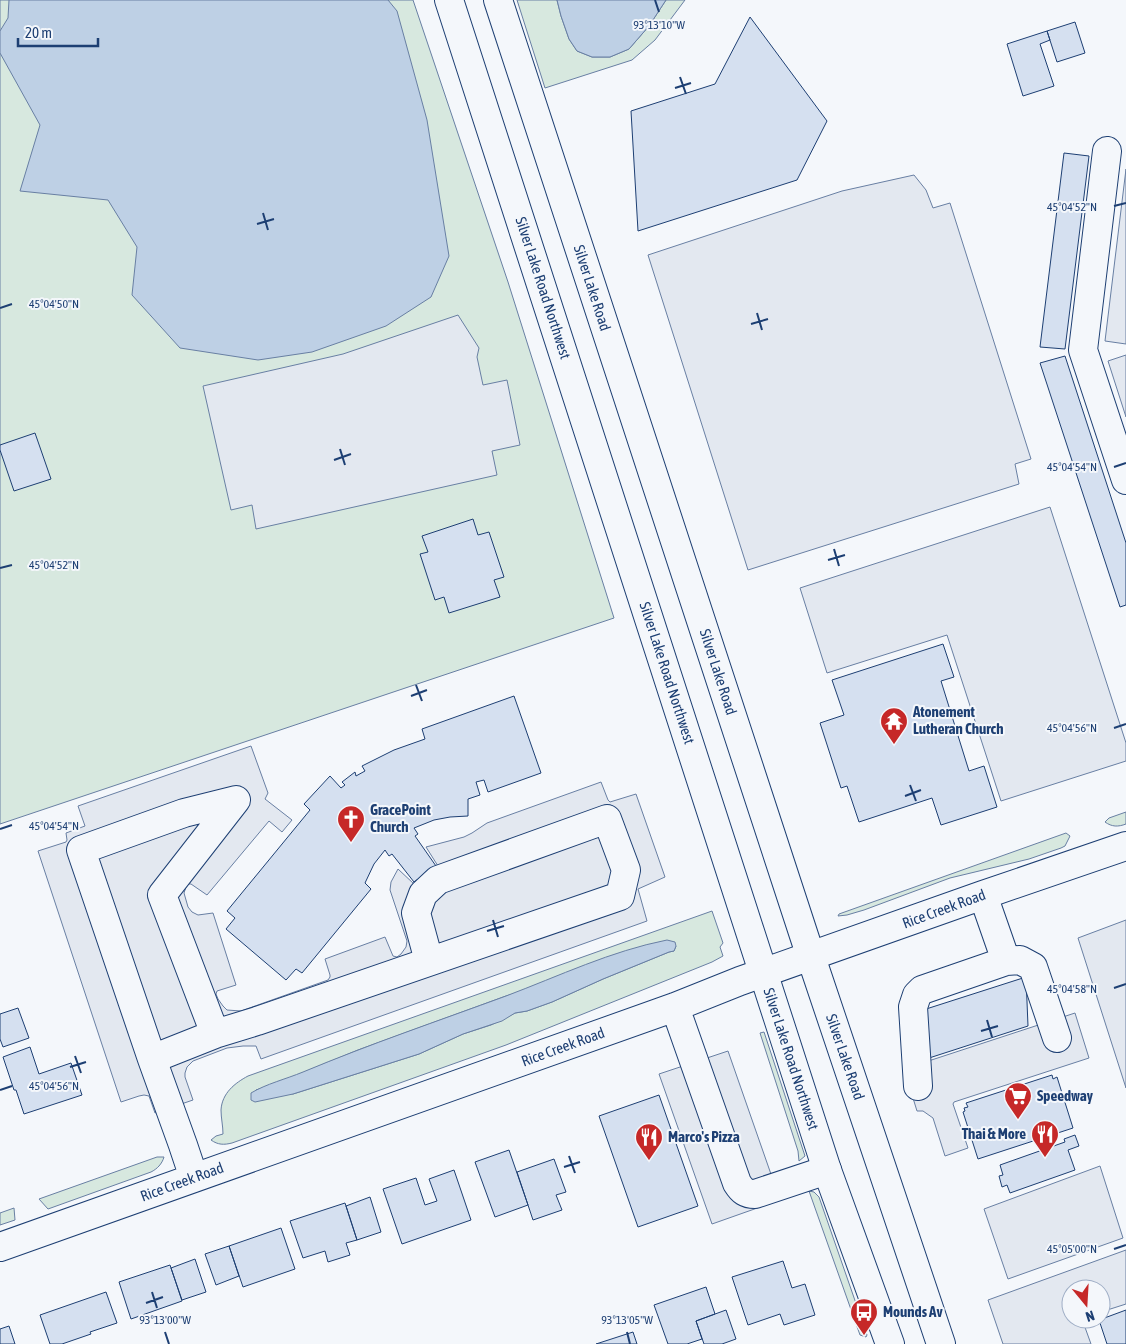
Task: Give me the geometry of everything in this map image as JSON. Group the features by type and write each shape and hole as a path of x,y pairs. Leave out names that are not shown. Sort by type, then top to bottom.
{"main road":[{"name":"Silver Lake Road Northwest","path":"449,0 827,1170 890,1344"},
{"name":"Silver Lake Road","path":"498,0 811,957 941,1344"},
{"path":"1107,151 1082,350 1126,480"},
{"path":"194,1178 81,850 184,813 236,800 162,895 214,1034"},
{"path":"152,1059 214,1034 257,1021 620,896 626,870 607,819 438,880 423,894 416,914 429,961"},
{"name":"Rice Creek Road","path":"0,1247 675,1007 740,981 1126,846"},
{"path":"983,895 1006,961"},
{"path":"918,1086 913,1007 917,995 922,990 1006,961 1020,960 1033,967 1057,1038"},
{"path":"675,1007 736,1183 742,1190 748,1194 755,1194 827,1170"}],"shaded area":[{"path":"0,0 413,0 508,282 614,618 0,824"},
{"path":"517,0 557,0 569,39 577,51 592,57 610,57 629,49 649,26 666,0 685,0 655,40 632,60 545,88"},
{"path":"1126,169 1126,344 1105,341"},
{"path":"914,175 926,190 933,208 950,203 1031,459 1015,464 1019,484 748,570 648,255 842,191"},
{"path":"458,315 479,348 477,357 483,385 507,380 520,445 492,451 497,475 256,529 252,505 231,510 203,386 343,354"},
{"path":"1126,355 1126,417 1108,361"},
{"path":"1050,507 1126,743 1126,761 1001,801 947,635 827,673 800,588"},
{"path":"251,746 268,793 265,799 292,820 282,832 269,821 207,895 191,884 187,884 184,893 188,907 192,912 198,915 213,913 236,985 217,991 218,999 227,1010 241,1011 328,980 330,975 325,959 385,937 393,956 397,957 406,947 407,941 390,890 391,882 398,869 414,884 438,866 426,847 464,837 487,823 601,782 610,802 636,794 665,877 638,889 647,921 261,1059 256,1046 243,1046 227,1048 193,1061 187,1067 185,1077 193,1100 155,1113 149,1096 139,1096 121,1102 38,851 66,842 66,833 85,826 78,806"},
{"path":"1126,812 1126,824 1115,826 1105,822 1109,818"},
{"path":"1066,833 1070,836 1065,846 1061,848 1029,859 950,878 864,910 838,916 839,914"},
{"path":"712,911 723,943 720,947 723,956 712,962 506,1045 232,1143 221,1144 214,1142 211,1140 223,1134 221,1110 224,1098 234,1085 248,1076","holes":["676,946 674,951 603,979 552,1002 527,1011 515,1013 491,1025 463,1034 419,1054 293,1094 256,1090 358,1050 506,996"]},
{"path":"1126,920 1126,1088 1078,938"},
{"path":"1075,1013 1089,1058 954,1102 953,1104 968,1148 945,1156 933,1118 923,1111 917,1111 904,1069"},
{"path":"764,1032 805,1156 799,1161 798,1151 760,1033"},
{"path":"728,1051 780,1200 712,1224 659,1074"},
{"path":"157,1157 164,1157 159,1166 151,1172 48,1209 39,1199"},
{"path":"1100,1166 1123,1238 1008,1279 984,1209"},
{"path":"809,1191 814,1192 819,1197 867,1335 866,1337 860,1335"},
{"path":"14,1208 15,1220 0,1225 0,1213"},
{"path":"1126,1250 1126,1304 1111,1309 1111,1279 1061,1279 1061,1329 1086,1329 1091,1344 1003,1344 988,1300"}],"water":[{"path":"9,0 388,0 397,11 427,120 449,256 431,297 386,326 312,352 258,360 180,348 132,295 137,247 108,200 20,191 40,125 0,53 0,31 8,18"},
{"path":"557,0 666,0 649,26 629,49 610,57 592,57 577,51 569,39"},
{"path":"667,940 675,942 674,951 603,979 552,1002 527,1011 515,1013 502,1021 463,1034 419,1054 293,1094 255,1102 251,1100 251,1093 257,1090 353,1052 506,996 605,957"}],"building":[{"path":"750,17 827,121 797,180 638,231 631,111 715,84"},
{"path":"1075,22 1085,53 1057,62 1047,31"},
{"path":"1047,31 1050,40 1040,44 1054,86 1023,96 1007,44"},
{"path":"1064,153 1089,156 1065,349 1040,347"},
{"path":"1065,356 1126,543 1126,605 1120,607 1040,363"},
{"path":"35,433 51,479 14,491 0,445"},
{"path":"473,519 478,535 489,532 504,577 494,580 500,597 449,613 444,597 435,600 420,554 428,552 422,536"},
{"name":"Atonement Lutheran Church","path":"943,644 954,677 941,681 969,771 984,766 997,807 941,825 932,798 859,822 847,786 841,788 820,723 844,715 832,680"},
{"name":"GracePoint Church","path":"514,696 541,773 488,792 484,780 476,782 480,795 468,799 468,816 434,820 414,828 418,834 415,836 436,866 414,882 392,854 389,856 385,850 374,864 365,883 371,889 302,973 296,969 286,980 226,929 235,918 227,911 310,810 304,804 330,776 341,788 345,785 342,782 355,772 356,776 365,771 362,766 394,750 425,739 422,729"},
{"path":"1026,977 1028,1026 926,1059 923,1010"},
{"path":"18,1008 29,1038 3,1047 0,1039 0,1014"},
{"path":"30,1047 39,1074 71,1063 82,1095 24,1114 3,1057"},
{"name":"Speedway","path":"1052,1075 1053,1079 1057,1077 1073,1128 978,1159 963,1112 965,1111 964,1108 968,1107 966,1103"},
{"name":"Marco's Pizza","path":"659,1095 698,1206 638,1227 599,1116"},
{"name":"Thai & More","path":"1075,1135 1079,1146 1068,1150 1075,1170 1010,1193 1007,1185 1002,1187 999,1176 1003,1175 1000,1165 1065,1142 1064,1139"},
{"path":"509,1150 528,1205 495,1217 475,1162"},
{"path":"554,1159 566,1192 556,1195 562,1210 533,1220 517,1172"},
{"path":"454,1170 471,1220 402,1244 383,1189 416,1178 425,1205 437,1201 429,1179"},
{"path":"370,1197 381,1232 357,1240 346,1206"},
{"path":"345,1203 357,1240 346,1243 350,1255 328,1262 325,1251 303,1258 290,1221"},
{"path":"281,1228 295,1269 243,1287 229,1246"},
{"path":"229,1246 239,1276 216,1285 205,1254"},
{"path":"195,1259 206,1292 182,1300 171,1268"},
{"path":"783,1261 792,1288 805,1284 815,1315 784,1325 780,1314 748,1325 732,1277"},
{"path":"170,1265 182,1301 131,1319 119,1282"},
{"path":"706,1287 715,1314 696,1321 702,1339 687,1344 668,1344 654,1305"},
{"path":"106,1292 117,1323 62,1344 50,1344 40,1315"},
{"path":"726,1310 736,1339 722,1344 704,1344 696,1321"},
{"path":"1126,1310 1126,1344 1107,1344 1102,1329 1111,1329 1111,1316"},
{"path":"9,1326 15,1344 0,1344 0,1329"},
{"path":"633,1332 637,1344 596,1344"}],"place":[{"name":"Atonement Lutheran Church","path":"894,745"},
{"name":"GracePoint Church","path":"351,843"},
{"name":"Speedway","path":"1018,1120"},
{"name":"Thai & More","path":"1045,1158"},
{"name":"Marco's Pizza","path":"649,1161"},
{"name":"Mounds Av","path":"864,1336"}]}
